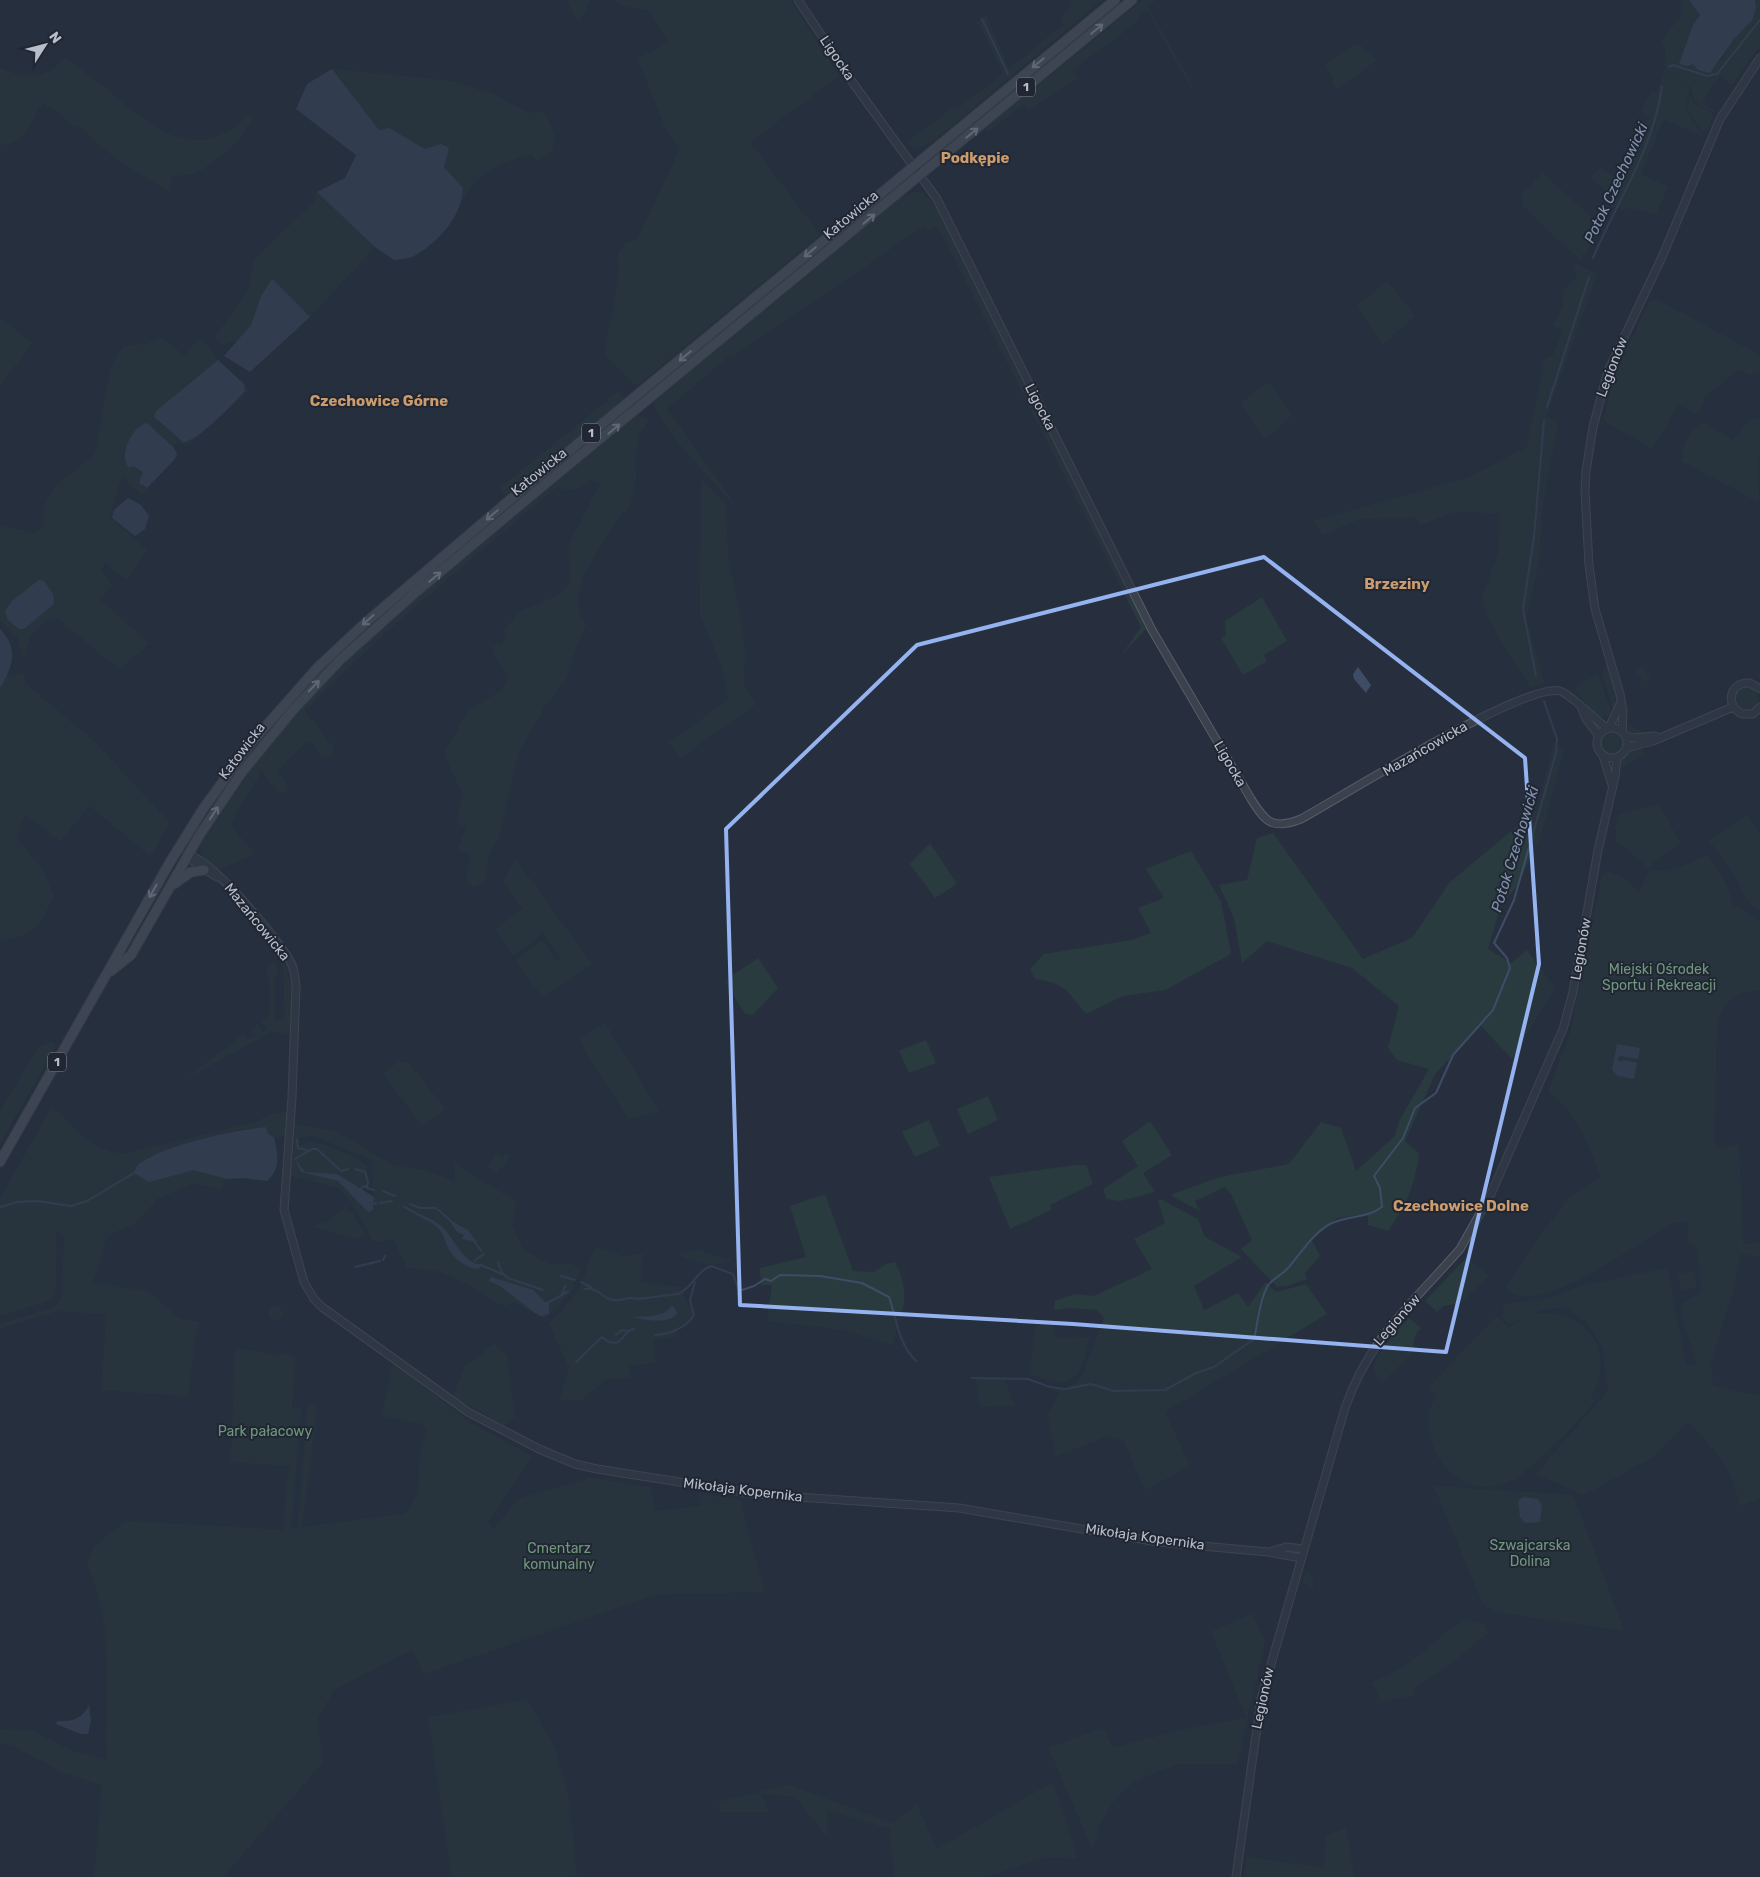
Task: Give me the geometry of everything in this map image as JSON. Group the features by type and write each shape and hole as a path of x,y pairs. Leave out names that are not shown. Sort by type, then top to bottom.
{"main road":[{"name":"Katowicka","path":"0,1162 202,809 250,744 298,689 352,635 505,504 1115,0"},
{"name":"Katowicka","path":"106,975 131,955 188,855 237,779 310,690 357,644 550,480 1132,0"},
{"path":"170,887 191,872 204,870"}],"street":[{"name":"Ligocka","path":"798,0 853,83 914,165 941,207 1152,630 1251,799 1269,822"},
{"name":"Legionów","path":"1624,734 1618,681 1595,609 1590,579 1585,491 1593,426 1608,371 1662,258 1720,119 1760,58"},
{"path":"1760,689 1750,683 1739,684 1731,693 1732,707 1736,711 1747,715 1760,707"},
{"name":"Mazańcowicka","path":"1269,822 1278,825 1301,819 1492,711 1517,700 1546,691 1561,692 1608,729"},
{"path":"1621,702 1608,729 1598,736 1597,749 1603,756 1617,758 1626,748 1660,737 1732,707"},
{"name":"Mazańcowicka","path":"1582,709 1598,736"},
{"path":"1608,729 1633,738 1660,737"},
{"path":"1624,734 1626,748"},
{"name":"Legionów","path":"1603,756 1612,786"},
{"name":"Legionów","path":"1236,1877 1261,1699 1345,1408 1358,1375 1383,1334 1448,1263 1472,1232 1495,1187 1557,1045 1573,992 1598,850 1617,758"},
{"name":"Mazańcowicka","path":"178,848 204,870 222,880"},
{"name":"Mazańcowicka","path":"188,855 200,859 222,880 278,943 294,970 296,987 292,1098 284,1210 304,1282"},
{"name":"Mikołaja Kopernika","path":"304,1282 314,1300 322,1307 460,1407 539,1449 580,1465 756,1494 959,1508 1158,1542 1268,1552 1301,1558"},
{"name":"Mikołaja Kopernika","path":"1268,1552 1286,1548 1304,1549"}],"highlighted area":[{"path":"1264,557 1525,758 1539,964 1446,1352 1073,1324 740,1305 726,829 917,645"}],"green space":[{"path":"566,0 591,0 579,22"},
{"path":"615,0 790,0 839,76 750,142 820,235 636,386 605,356 617,291 618,252 626,243 637,240 680,149 664,125 638,58 670,42 649,10 626,7"},
{"path":"1071,0 1102,0 931,143 928,142 918,149 906,143 955,106 958,108 1003,74 980,25 976,24 986,14 1009,69 1063,25 1061,18 1070,8"},
{"path":"1143,0 1155,0 1148,7 1193,85 1193,91 1146,9 1133,25 1072,70 1078,78 1029,110 1024,104 986,133 986,128"},
{"path":"1682,0 1689,0 1700,15 1693,25 1687,66 1693,64 1698,67 1719,63 1752,17 1755,0 1760,0 1760,45 1732,85 1720,77 1704,97 1706,99 1703,104 1715,113 1695,101 1692,88 1673,76 1666,68 1665,48 1662,41 1680,17"},
{"path":"1356,44 1377,60 1337,89 1331,82 1334,79 1325,67 1327,63"},
{"path":"65,58 142,118 170,134 185,139 200,140 226,133 251,114 250,122 239,140 209,165 192,174 172,176 168,191 123,163 99,145 81,128 73,126 59,113 43,103 27,131 17,141 0,145 0,68 28,77 36,76 50,71"},
{"path":"1665,68 1668,74 1690,88 1686,103 1688,114 1704,136 1665,120 1662,122 1641,174 1668,187 1656,214 1627,207 1626,210 1610,206 1614,196 1590,178 1600,168 1618,180 1636,150 1643,123 1650,117 1641,111 1652,91 1657,94"},
{"path":"332,69 451,81 493,94 525,111 532,113 543,111 553,132 554,145 551,151 537,161 532,153 491,170 475,182 463,201 463,188 444,167 441,144 425,149 389,129 379,130"},
{"path":"1689,95 1694,103 1714,115 1706,132 1702,131 1688,110"},
{"path":"1542,173 1596,221 1586,255 1582,254 1580,260 1523,206 1522,195"},
{"path":"317,192 375,247 310,317 272,279 261,296 251,325 238,340 222,345 215,337 250,287 253,264 257,256 314,202"},
{"path":"919,192 935,205 1146,629 1120,657 1141,627 946,242 936,227 928,231 924,226 732,357 727,357 667,409 739,510 680,445 660,417 653,403 900,199"},
{"path":"1574,263 1597,274 1546,417 1558,422 1542,510 1539,561 1526,617 1544,683 1531,688 1488,619 1482,598 1499,550 1500,513 1453,512 1421,525 1415,517 1360,519 1323,535 1314,521 1468,478 1527,447 1542,374 1543,360 1553,355 1562,332 1553,324 1563,307 1564,290 1577,277"},
{"path":"1387,281 1415,316 1383,344 1357,306"},
{"path":"1658,300 1760,355 1760,374 1754,371 1751,375 1739,369 1706,396 1698,414 1678,405 1652,449 1603,420 1616,373 1649,302"},
{"path":"0,318 33,343 0,385"},
{"path":"200,337 218,360 156,411 158,422 183,442 245,391 244,384 249,390 188,446 177,442 173,447 154,429 132,466 143,472 143,487 147,488 142,495 122,476 109,517 147,550 126,580 106,563 100,570 112,585 99,599 149,643 120,670 57,618 43,624 33,634 27,646 25,661 17,637 0,620 0,530 4,526 35,533 44,525 43,508 55,487 95,454 111,366 123,346 146,344 163,338 184,356"},
{"path":"1269,382 1291,416 1268,438 1264,438 1241,403"},
{"path":"619,391 624,399 506,495 500,488"},
{"path":"637,416 650,419 640,432 635,458 636,479 630,505 612,527 582,577 578,597 580,618 586,624 575,650 567,678 546,704 518,753 499,837 489,855 485,880 474,887 466,880 471,854 457,850 466,828 457,822 463,795 444,754 468,711 502,690 509,676 493,654 493,647 498,644 500,647 507,638 504,632 517,613 557,596 571,582 569,544 600,484 591,479 579,488 564,491 558,486 397,623 305,711 333,747 333,753 327,757 321,756 311,742 306,742 277,771 289,787 285,792 278,792 259,767 260,774 230,824 254,854 218,870 202,855 200,846 254,765 303,706 353,655 417,598"},
{"path":"1753,419 1760,419 1759,502 1681,461 1684,453 1681,452 1696,427 1705,423 1733,440 1746,423"},
{"path":"701,480 725,503 729,565 735,587 745,650 744,686 756,704 680,758 669,743 728,700 722,666 700,615"},
{"path":"1262,597 1287,641 1264,655 1267,661 1243,675 1221,638 1226,635 1225,621"},
{"path":"1608,663 1616,688 1614,713 1602,672"},
{"path":"1644,668 1651,678 1644,682 1635,669"},
{"path":"23,674 26,684 94,741 170,823 150,856 90,806 60,841 25,815 16,838 42,868 54,896 44,916 34,928 22,935 0,942 0,688 7,676"},
{"path":"1598,675 1612,714 1598,718 1576,691 1580,683"},
{"path":"1746,687 1754,691 1758,699 1754,707 1746,711 1738,707 1734,699 1738,691"},
{"path":"1624,721 1647,735 1631,736 1626,732"},
{"path":"1612,733 1620,736 1623,744 1620,752 1612,755 1604,752 1601,744 1604,736"},
{"path":"1554,741 1564,750 1540,838 1518,885 1501,905 1488,949 1511,963 1527,950 1555,988 1512,1059 1481,1026 1435,1074 1405,1141 1419,1154 1415,1176 1401,1212 1388,1231 1368,1225 1368,1214 1337,1218 1311,1238 1320,1256 1305,1273 1307,1279 1287,1286 1277,1287 1241,1249 1252,1240 1231,1194 1225,1187 1195,1201 1200,1211 1170,1195 1220,1177 1289,1164 1321,1122 1341,1128 1356,1171 1395,1136 1399,1121 1429,1069 1397,1060 1388,1048 1399,1006 1352,968 1267,941 1242,963 1234,918 1219,885 1247,880 1257,838 1273,833 1363,959 1412,938 1450,882 1537,810"},
{"path":"1640,745 1643,753 1626,767 1617,767 1630,750"},
{"path":"1658,805 1681,843 1653,863 1650,869 1615,840 1618,814"},
{"path":"1747,815 1760,833 1760,911 1746,900 1736,877 1709,840"},
{"path":"930,843 957,884 935,898 910,864"},
{"path":"1191,851 1221,901 1231,954 1165,990 1123,996 1086,1014 1065,989 1053,983 1035,979 1030,969 1044,954 1132,940 1151,933 1138,908 1164,898 1146,869"},
{"name":"Miejski Ośrodek Sportu i Rekreacji","path":"1708,855 1729,890 1733,908 1739,906 1760,922 1760,990 1744,992 1733,997 1724,1006 1717,1020 1714,1140 1718,1149 1739,1145 1743,1244 1760,1243 1760,1257 1740,1254 1735,1285 1711,1361 1713,1386 1760,1396 1760,1498 1741,1506 1731,1476 1722,1459 1689,1422 1653,1457 1584,1495 1536,1474 1608,1391 1603,1348 1585,1321 1565,1307 1541,1310 1532,1314 1550,1313 1566,1317 1580,1324 1591,1334 1598,1347 1601,1363 1599,1379 1591,1396 1596,1401 1540,1459 1516,1478 1506,1483 1478,1486 1465,1482 1445,1466 1437,1455 1429,1428 1429,1411 1437,1396 1429,1387 1497,1316 1509,1328 1522,1319 1509,1324 1502,1318 1504,1304 1551,1298 1581,1286 1667,1268 1686,1365 1697,1365 1681,1315 1682,1303 1701,1293 1696,1245 1688,1242 1688,1221 1672,1223 1596,1270 1553,1291 1533,1296 1516,1295 1506,1288 1544,1230 1570,1198 1601,1177 1581,1130 1567,1109 1548,1092 1570,1034 1602,876 1609,872 1622,877 1639,893 1650,869 1673,870"},
{"path":"516,860 592,964 543,998 516,960 542,940 557,961 561,958 543,933 513,956 496,929 523,908 503,882"},
{"path":"758,958 778,988 753,1015 745,1014 724,981"},
{"path":"274,961 278,973 274,977 274,1020 285,1019 283,961 286,966 291,989 293,989 290,1034 273,1031 185,1079 244,1034 247,1039 257,1036 251,1029 258,1024 263,1032 267,1029 261,1021 270,1015 269,978 266,969"},
{"path":"605,1023 659,1111 628,1119 579,1040"},
{"path":"926,1040 936,1063 909,1073 899,1051"},
{"path":"52,1042 56,1045 0,1144 0,1112 38,1047"},
{"path":"398,1062 409,1063 445,1109 422,1126 383,1073"},
{"path":"988,1096 998,1120 968,1134 957,1109"},
{"path":"52,1107 76,1131 92,1143 101,1148 123,1154 256,1122 271,1114 287,1112 285,1136 274,1137 268,1135 266,1127 239,1130 172,1149 149,1182 194,1169 226,1179 221,1189 194,1183 157,1199 137,1222 107,1236 93,1282 149,1292 180,1319 200,1322 195,1335 188,1396 102,1390 106,1314 58,1311 0,1328 0,1324 55,1307 62,1297 64,1235 56,1231 56,1285 54,1296 44,1302 0,1316 0,1198"},
{"path":"929,1120 940,1146 915,1157 902,1132"},
{"path":"1150,1121 1172,1155 1143,1173 1155,1192 1120,1201 1107,1199 1103,1189 1138,1166 1122,1141"},
{"path":"296,1124 337,1132 394,1166 425,1170 455,1182 455,1163 516,1202 512,1225 523,1250 551,1265 571,1263 580,1269 572,1290 545,1319 513,1302 506,1306 494,1302 479,1290 437,1270 407,1268 395,1242 390,1239 379,1242 373,1240 353,1205 339,1188 291,1176","holes":["311,1135 370,1159 372,1163 374,1209 365,1209 338,1181 301,1172 297,1162 304,1172 337,1174 361,1189 364,1186 367,1188 367,1166 332,1147 310,1142 298,1147 300,1138"]},
{"path":"497,1153 502,1157 506,1153 509,1156 503,1169 500,1167 496,1173 487,1166"},
{"path":"1086,1165 1093,1184 1050,1205 1051,1210 1010,1229 989,1177"},
{"path":"825,1194 853,1271 874,1272 886,1264 895,1262 903,1284 904,1304 892,1345 845,1330 767,1321 772,1285 761,1285 760,1268 806,1257 790,1206"},
{"path":"1158,1200 1162,1200 1198,1219 1205,1237 1242,1257 1194,1286 1204,1310 1238,1293 1248,1307 1266,1282 1276,1292 1306,1284 1327,1314 1165,1412 1190,1466 1145,1490 1124,1441 1108,1436 1056,1456 1048,1416 1059,1393 1049,1389 1068,1387 1082,1376 1104,1318 1097,1310 1070,1308 1054,1310 1055,1301 1075,1294 1094,1296 1152,1269 1134,1239 1165,1223"},
{"path":"344,1208 354,1215 364,1233 362,1236 353,1238 312,1226 330,1220"},
{"path":"596,1247 623,1256 643,1254 640,1282 680,1287 687,1303 695,1310 693,1320 676,1330 677,1337 654,1340 656,1362 628,1366 631,1378 606,1379 582,1400 560,1400 569,1367 549,1324 577,1292"},
{"path":"698,1250 725,1259 734,1257 721,1264 706,1264 677,1254"},
{"path":"1466,1258 1489,1275 1462,1303 1443,1306 1437,1312 1425,1301"},
{"path":"1694,1271 1697,1287 1681,1290 1678,1274"},
{"path":"275,1306 280,1308 282,1313 280,1318 275,1320 270,1318 268,1313 270,1308"},
{"path":"1409,1318 1421,1328 1416,1333 1411,1354 1382,1383 1374,1370 1376,1360 1389,1340"},
{"path":"1054,1324 1055,1339 1090,1337 1079,1371 1075,1377 1063,1382 1029,1374 1036,1325"},
{"path":"494,1344 507,1355 515,1417 504,1425 453,1396 465,1367"},
{"path":"235,1349 264,1352 266,1355 295,1356 292,1408 301,1409 291,1529 298,1527 308,1402 317,1407 302,1527 405,1514 418,1492 420,1454 427,1430 424,1424 382,1416 393,1363 472,1424 533,1456 487,1523 494,1529 518,1499 590,1478 650,1487 655,1511 701,1506 699,1494 740,1500 764,1592 658,1594 423,1674 413,1649 335,1689 318,1716 322,1763 223,1877 94,1877 102,1785 62,1772 12,1745 0,1744 0,1729 33,1731 75,1752 107,1760 106,1636 96,1588 87,1565 94,1546 126,1521 283,1530 289,1466 231,1462"},
{"path":"976,1379 1005,1379 1014,1405 980,1407"},
{"name":"Szwajcarska Dolina","path":"1434,1486 1573,1495 1624,1631 1497,1612 1483,1604"},
{"path":"1309,1572 1314,1584 1312,1589 1301,1581"},
{"path":"1252,1614 1265,1641 1237,1764 1178,1764 1135,1781 1117,1796 1100,1823 1093,1851 1049,1748 1103,1728 1113,1748 1181,1730 1247,1718 1211,1632"},
{"path":"1464,1618 1485,1625 1487,1633 1446,1668 1414,1687 1414,1695 1381,1702 1372,1683 1407,1665"},
{"path":"527,1700 555,1748 568,1796 577,1875 569,1877 452,1877 428,1717"},
{"path":"1053,1782 1077,1858 1046,1857 985,1877 894,1877 890,1829 827,1810 827,1836 794,1796 762,1794 768,1812 720,1812 719,1802 789,1785 892,1823 917,1805 937,1849"},
{"path":"1346,1828 1354,1877 1244,1877 1247,1857 1324,1868 1326,1836"}],"water":[{"path":"1689,0 1755,0 1756,8 1752,20 1734,39 1710,73 1698,70 1693,64 1687,66 1679,64 1693,25 1700,15"},
{"path":"332,69 379,130 389,128 425,149 441,144 449,148 444,167 463,188 459,208 440,236 423,251 414,256 394,260 375,247 317,192 345,178 356,155 296,109 307,84"},
{"path":"272,279 310,317 250,372 224,356 251,325 261,296"},
{"path":"218,360 244,384 245,391 206,429 190,440 183,442 154,417 156,411"},
{"path":"147,423 177,453 175,459 147,488 139,483 143,472 133,466 129,468 125,456 128,442 132,435 141,425"},
{"path":"128,498 141,505 149,516 145,529 135,536 112,518 114,510"},
{"path":"39,580 44,581 53,594 54,604 24,629 19,629 8,620 5,611 13,600"},
{"path":"0,629 10,644 12,658 11,665 0,688"},
{"path":"1358,667 1371,685 1366,693 1354,679 1353,674"},
{"path":"1617,1044 1640,1048 1638,1059 1620,1056 1617,1059 1620,1062 1623,1060 1637,1063 1634,1079 1618,1076 1612,1070"},
{"path":"266,1127 268,1134 274,1137 277,1149 275,1171 267,1181 243,1178 226,1179 194,1170 149,1182 134,1173 140,1163 152,1156 183,1144 218,1135"},
{"path":"295,1159 305,1172 337,1174 374,1197 373,1210 369,1212 365,1209 338,1181 301,1172"},
{"path":"402,1206 406,1206 442,1227 466,1257 476,1264 482,1264 479,1269 467,1266 459,1261 450,1251 442,1233 437,1227"},
{"path":"453,1222 468,1230 477,1242 462,1239 464,1235 457,1232 451,1223"},
{"path":"491,1277 533,1290 545,1302 549,1302 549,1314 541,1316 535,1313 500,1286 489,1281"},
{"path":"672,1305 678,1313 668,1319 657,1321 633,1317 660,1314"},
{"path":"1523,1497 1538,1499 1542,1505 1540,1522 1525,1523 1520,1517 1518,1501"},
{"path":"89,1705 91,1721 88,1734 81,1734 56,1724 57,1721 76,1719 83,1714"}],"waterway":[{"path":"982,19 1008,74"},
{"name":"Potok Czechowicki","path":"1669,67 1673,65 1707,76 1717,74 1760,20"},
{"name":"Potok Czechowicki","path":"1593,258 1643,154 1651,132 1662,87"},
{"name":"Potok Czechowicki","path":"1547,407 1589,277"},
{"name":"Potok Czechowicki","path":"1536,676 1523,609 1534,537 1544,421"},
{"name":"Potok Czechowicki","path":"972,1378 1028,1379 1050,1387 1065,1389 1091,1384 1114,1391 1165,1390 1196,1373 1214,1367 1254,1339 1260,1306 1267,1287 1271,1281 1287,1269 1318,1232 1332,1223 1364,1215 1382,1207 1380,1188 1374,1176 1403,1138 1415,1108 1436,1093 1453,1055 1493,1010 1510,968 1507,958 1494,943 1514,900 1556,753 1557,739 1544,701"},
{"path":"297,1142 297,1140 298,1148 310,1151"},
{"name":"Potok Czechowicki","path":"295,1159 312,1149 317,1149 341,1171 348,1169"},
{"name":"Potok Czechowicki","path":"355,1169 365,1172 368,1181 367,1188 374,1190"},
{"name":"Potok Czechowicki","path":"0,1207 17,1202 37,1201 71,1206 87,1201 134,1173"},
{"name":"Potok Czechowicki","path":"361,1189 364,1186 367,1187"},
{"name":"Potok Czechowicki","path":"383,1191 395,1196"},
{"path":"380,1203 392,1201"},
{"name":"Potok Czechowicki","path":"410,1204 420,1208 436,1208 453,1223"},
{"name":"Potok Czechowicki","path":"474,1241 481,1251"},
{"path":"474,1261 484,1254"},
{"path":"383,1260 385,1256"},
{"path":"355,1267 380,1261"},
{"name":"Potok Czechowicki","path":"498,1262 502,1273 508,1278 543,1290"},
{"path":"481,1265 502,1274"},
{"name":"Potok Czechowicki","path":"584,1289 597,1291 609,1299 616,1300 678,1294 683,1292 702,1271 711,1266 733,1274 739,1291 754,1286 765,1279 771,1281 780,1275 820,1276 862,1283 889,1297 905,1347 916,1361"},
{"path":"561,1276 575,1280"},
{"name":"Potok Czechowicki","path":"581,1282 592,1288"},
{"path":"655,1335 677,1330 691,1320 694,1315 690,1300 695,1282"},
{"name":"Potok Czechowicki","path":"563,1291 565,1286"},
{"name":"Potok Czechowicki","path":"562,1293 568,1292"},
{"path":"549,1302 566,1293"},
{"path":"576,1362 602,1337 609,1342 616,1343 628,1331 634,1329"},
{"path":"616,1335 622,1330 629,1331"}],"district":[{"name":"Podkępie","path":"975,158"},
{"name":"Czechowice Górne","path":"379,401"},
{"name":"Brzeziny","path":"1397,584"},
{"name":"Czechowice Dolne","path":"1461,1206"}],"park label":[{"name":"Park pałacowy","path":"265,1431"},
{"name":"Cmentarz komunalny","path":"559,1556"}]}
